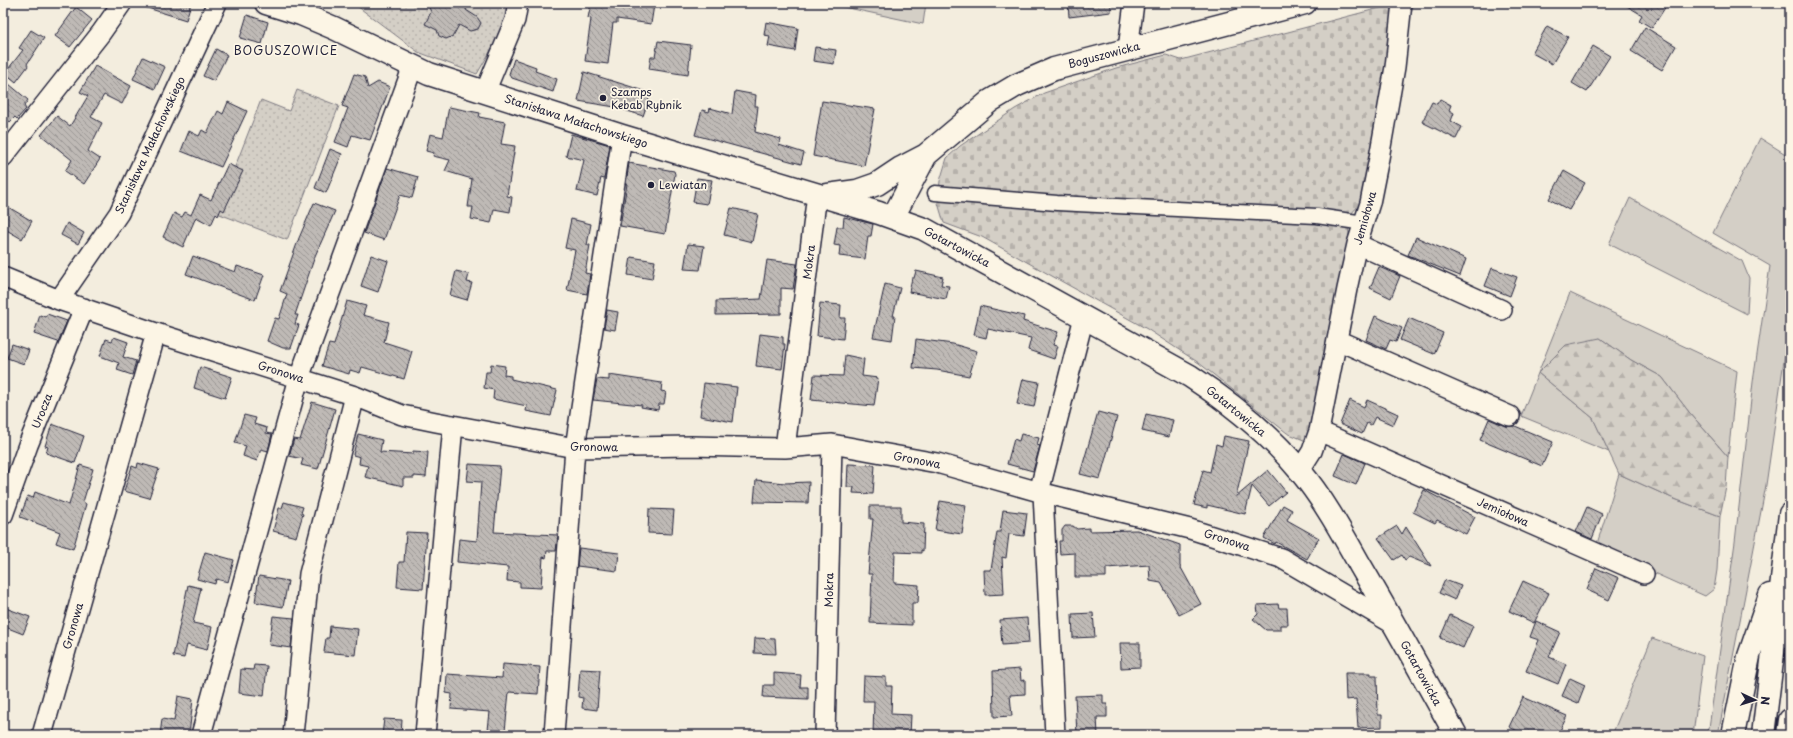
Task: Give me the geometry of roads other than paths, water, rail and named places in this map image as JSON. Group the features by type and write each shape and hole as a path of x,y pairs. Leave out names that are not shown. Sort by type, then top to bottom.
{"street":[{"path":"3,157 101,33 122,3"},
{"name":"Stanisława Małachowskiego","path":"59,300 119,213 217,3"},
{"name":"Stanisława Małachowskiego","path":"266,3 304,8 429,74 622,136 886,215"},
{"path":"485,92 515,20 518,3"},
{"path":"1128,49 1134,3"},
{"name":"Boguszowicka","path":"820,195 867,188 888,178 901,168 926,155 990,101 1017,86 1054,69 1305,3"},
{"name":"Jemiołowa","path":"1300,470 1312,451 1319,431 1357,244 1370,203 1390,100 1402,3"},
{"path":"201,735 299,378 413,66"},
{"path":"554,735 575,448 622,136"},
{"name":"Boguszowicka","path":"886,215 926,155"},
{"path":"886,215 881,194 888,178"},
{"path":"935,193 1056,203 1317,216 1364,223"},
{"name":"Mokra","path":"785,448 820,195"},
{"name":"Gotartowicka","path":"886,215 934,234 1190,376 1220,396 1257,426 1300,470 1319,494 1395,625 1456,735"},
{"path":"1357,244 1502,310"},
{"name":"Gronowa","path":"3,277 59,300 355,396 402,415 575,448 691,446 785,448 832,444 937,463 1041,493 1190,529 1282,558 1395,625"},
{"name":"Urocza","path":"3,515 28,445 84,308"},
{"path":"1055,735 1041,493 1084,316"},
{"name":"Gronowa","path":"42,735 156,332"},
{"path":"1337,340 1510,416"},
{"path":"293,735 309,574 355,396"},
{"path":"425,735 453,425"},
{"name":"Jemiołowa","path":"1319,431 1644,574"},
{"name":"Mokra","path":"825,735 832,444"},
{"path":"1763,735 1790,514"},
{"path":"1733,735 1749,656 1785,554"},
{"path":"1788,735 1790,720"}],"place":[{"name":"Szamps Kebab Rybnik","path":"603,98"},
{"name":"Lewiatan","path":"651,185"}],"district":[{"name":"BOGUSZOWICE","path":"286,51"}]}
